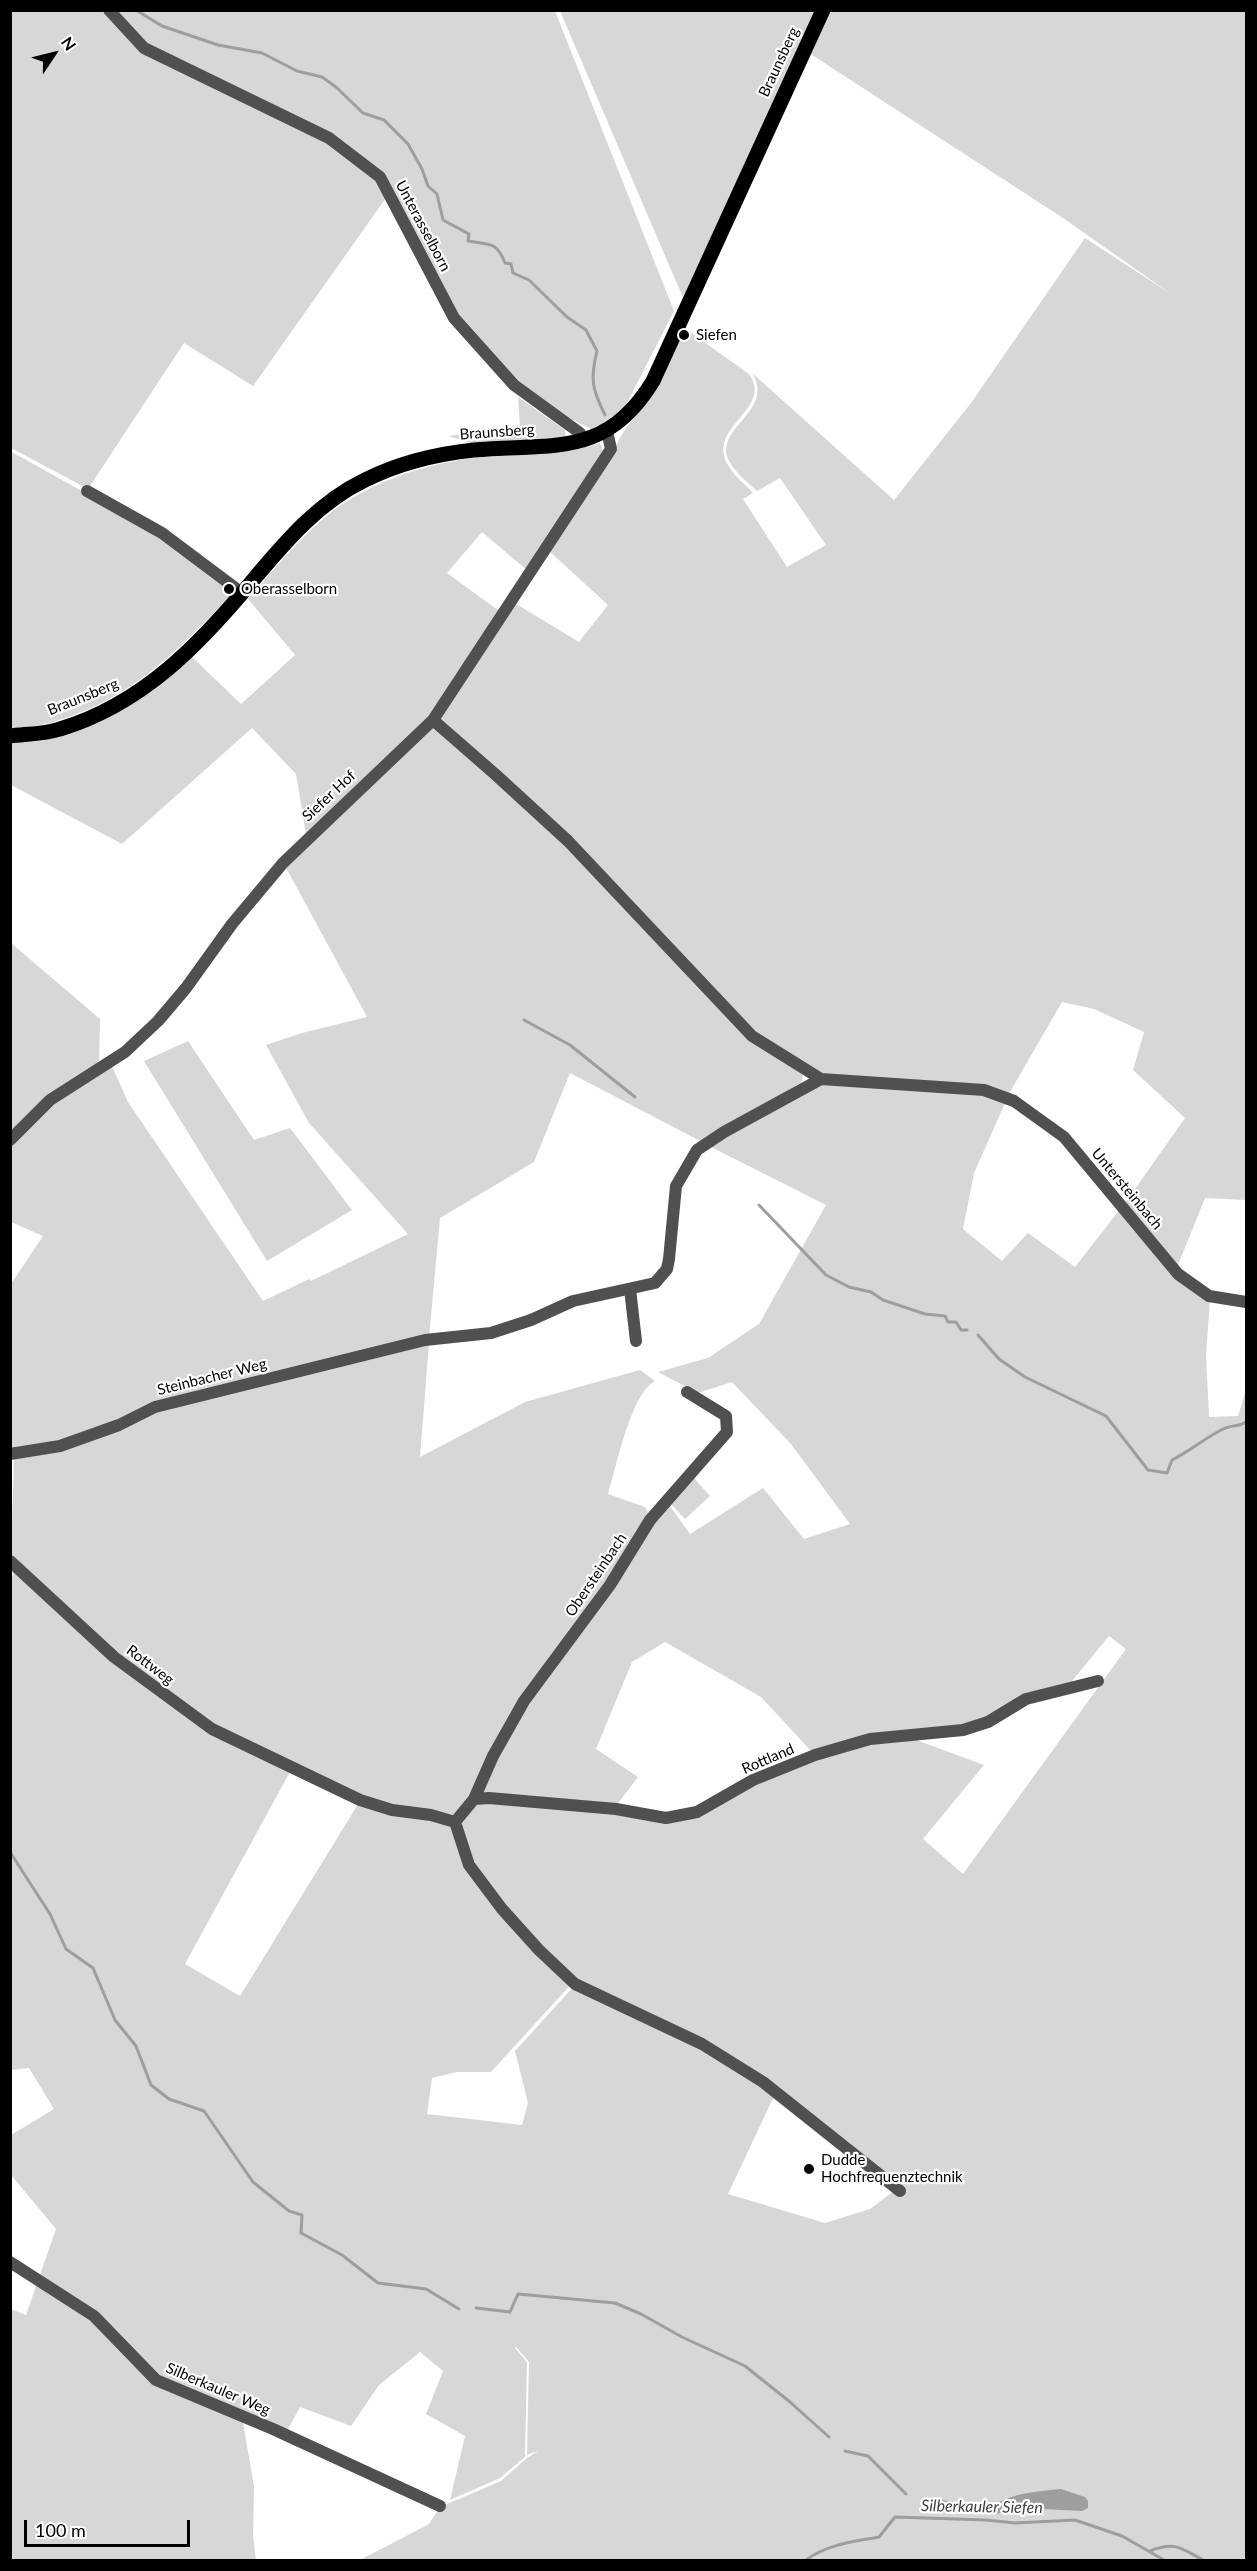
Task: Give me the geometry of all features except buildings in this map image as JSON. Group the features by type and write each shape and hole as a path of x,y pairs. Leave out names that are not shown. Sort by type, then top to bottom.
{"main road":[{"name":"Braunsberg","path":"10,736 59,730 122,702 161,676 181,659 300,528 342,493 363,480 389,469 442,455 474,450 555,446 582,441 607,431 631,411 652,381 823,10"}],"street":[{"name":"Unterasselborn","path":"109,10 144,48 329,138 380,177 454,318 514,385 580,433 582,441"},
{"name":"Siefer Hof","path":"10,1140 50,1100 125,1052 158,1021 282,863 433,720 611,449 607,431"},
{"path":"87,491 162,533 242,593"},
{"path":"433,720 568,841 752,1036 821,1079 724,1132 697,1150 676,1185 667,1269 655,1283 630,1289 636,1341"},
{"name":"Untersteinbach","path":"821,1079 984,1090 1014,1101 1064,1137 1178,1274 1209,1296 1246,1302"},
{"name":"Steinbacher Weg","path":"10,1454 60,1446 119,1425 154,1407 425,1340 491,1333 531,1320 573,1301 630,1289"},
{"name":"Obersteinbach","path":"474,1799 493,1756 524,1701 610,1585 650,1520 727,1432 726,1416 687,1392"},
{"name":"Rottweg","path":"10,1561 122,1663 212,1729 290,1768 371,1804 392,1810 431,1815 455,1822"},
{"name":"Rottland","path":"474,1799 489,1798 616,1809 666,1818 697,1812 753,1780 815,1755 870,1739 963,1730 988,1722 1026,1699 1098,1681"},
{"path":"474,1799 455,1822 469,1865 509,1917 575,1984 702,2044 764,2082 900,2192"},
{"name":"Silberkauler Weg","path":"10,2262 94,2316 156,2380 273,2429 440,2506"}],"shaded area":[{"path":"10,11 105,11 144,50 328,140 379,179 388,195 253,386 184,343 88,489 11,448"},
{"path":"113,11 555,11 674,311 625,407 591,429 555,411 515,381 456,316 381,175 330,137 145,46"},
{"path":"560,11 816,11 683,297 678,286"},
{"path":"829,11 1246,11 1246,1200 1205,1198 1176,1270 1123,1206 1185,1118 1133,1070 1144,1032 1094,1009 1062,1002 1007,1097 822,1076 753,1033 569,838 435,720 513,602 579,642 608,605 548,550 614,451 623,433 659,384 683,327 749,374 754,387 753,398 726,439 724,451 730,469 753,493 743,499 787,567 826,545 780,478 757,491 739,475 731,464 726,452 728,441 756,399 757,387 752,373 894,500 971,403 1085,238 1171,294 1063,218 809,53"},
{"path":"518,397 565,430 566,437 475,444 448,436 520,426"},
{"path":"600,443 603,451 528,571 482,532 447,573 502,613 431,719 306,834 296,774 252,728 122,844 11,785 11,743 116,713 151,691 192,657 241,704 295,655 248,599 313,528 356,496 394,478 434,465 490,456 569,451"},
{"path":"10,451 161,535 234,592 174,652 132,685 84,711 45,724 11,729"},
{"path":"433,725 567,844 753,1039 803,1071 802,1082 702,1142 570,1073 534,1162 440,1218 429,1338 154,1405 60,1444 11,1449 11,1284 43,1236 11,1222 11,1143 52,1102 111,1064 128,1102 263,1301 309,1279 311,1281 408,1234 309,1123 266,1045 302,1033 367,1017 284,864"},
{"path":"11,943 100,1019 99,1067 11,1136"},
{"path":"188,1041 254,1140 290,1128 352,1210 267,1261 144,1061"},
{"path":"821,1082 983,1093 1006,1101 974,1173 963,1229 1002,1261 1028,1233 1075,1267 1121,1208 1176,1275 1210,1300 1206,1355 1209,1417 1238,1416 1246,1390 1246,2560 360,2560 429,2524 440,2507 501,2481 538,2451 527,2455 529,2362 516,2347 527,2362 525,2457 500,2478 450,2500 465,2436 426,2414 443,2371 420,2352 379,2385 351,2426 300,2407 286,2433 150,2375 154,2381 242,2417 254,2486 253,2536 256,2560 11,2560 11,2309 26,2315 56,2229 11,2175 11,2135 54,2109 29,2068 11,2070 10,1580 17,1567 48,1597 50,1596 11,1558 14,1457 86,1438 121,1426 155,1410 424,1343 429,1343 420,1457 525,1402 640,1370 655,1381 646,1388 632,1415 608,1494 645,1507 649,1514 608,1585 523,1700 491,1755 472,1799 455,1820 395,1808 360,1798 210,1726 210,1729 291,1770 185,1964 240,1996 360,1801 391,1812 431,1817 456,1824 475,1796 524,1705 612,1586 667,1502 690,1534 763,1488 804,1539 850,1524 791,1444 732,1382 698,1393 658,1372 708,1358 759,1324 826,1205 709,1146","holes":["1109,1636 1126,1649 963,1874 923,1839 984,1765 908,1737 872,1740 817,1758 754,1781 697,1814 666,1819 615,1811 505,1800 615,1807 638,1777 596,1749 632,1662 665,1642 761,1697 814,1754 869,1737 963,1728 986,1721 1025,1696 1068,1686","574,1981 702,2042 764,2080 904,2192 901,2195 895,2190 870,2209 825,2223 728,2194 775,2094 701,2046 575,1985 515,2051 528,2103 522,2125 427,2114 432,2078 457,2072 491,2072"]},
{"path":"693,1477 710,1496 685,1519 670,1503"},
{"path":"1061,2489 1085,2497 1088,2501 1088,2508 1082,2511 1021,2508 996,2514 986,2510 1012,2497 1031,2492"}],"waterway":[{"path":"136,10 162,26 218,45 262,53 297,71 322,77 363,113 384,120 408,144 422,169 428,186 437,194 443,220 469,234 468,241 495,247 505,263 511,264 513,273 529,280 567,317 586,330 597,351 593,377 597,398 605,415"},
{"path":"524,1020 570,1045 635,1097"},
{"path":"759,1205 826,1275 849,1287 871,1292 883,1300 925,1314 945,1316 948,1322 956,1322 961,1330 967,1330"},
{"path":"978,1335 999,1359 1025,1377 1106,1416 1148,1470 1167,1473 1172,1460 1223,1429 1246,1422"},
{"path":"10,1852 50,1914 66,1949 93,1968 115,2020 136,2046 151,2085 169,2099 204,2111 253,2182 289,2211 302,2215 301,2233 342,2255 378,2283 426,2289 459,2309"},
{"path":"476,2308 510,2312 518,2294 615,2303 745,2366 829,2437"},
{"path":"845,2451 868,2456 906,2494"},
{"path":"932,2500 964,2505"},
{"name":"Silberkauler Siefen","path":"806,2560 832,2547 879,2537 895,2517 1015,2523 1075,2520 1122,2536 1164,2560"},
{"path":"1150,2551 1166,2546 1178,2547 1203,2560"}],"place":[{"name":"Siefen","path":"684,335"},
{"name":"Oberasselborn","path":"229,589"},
{"name":"Dudde Hochfrequenztechnik","path":"809,2169"}]}
